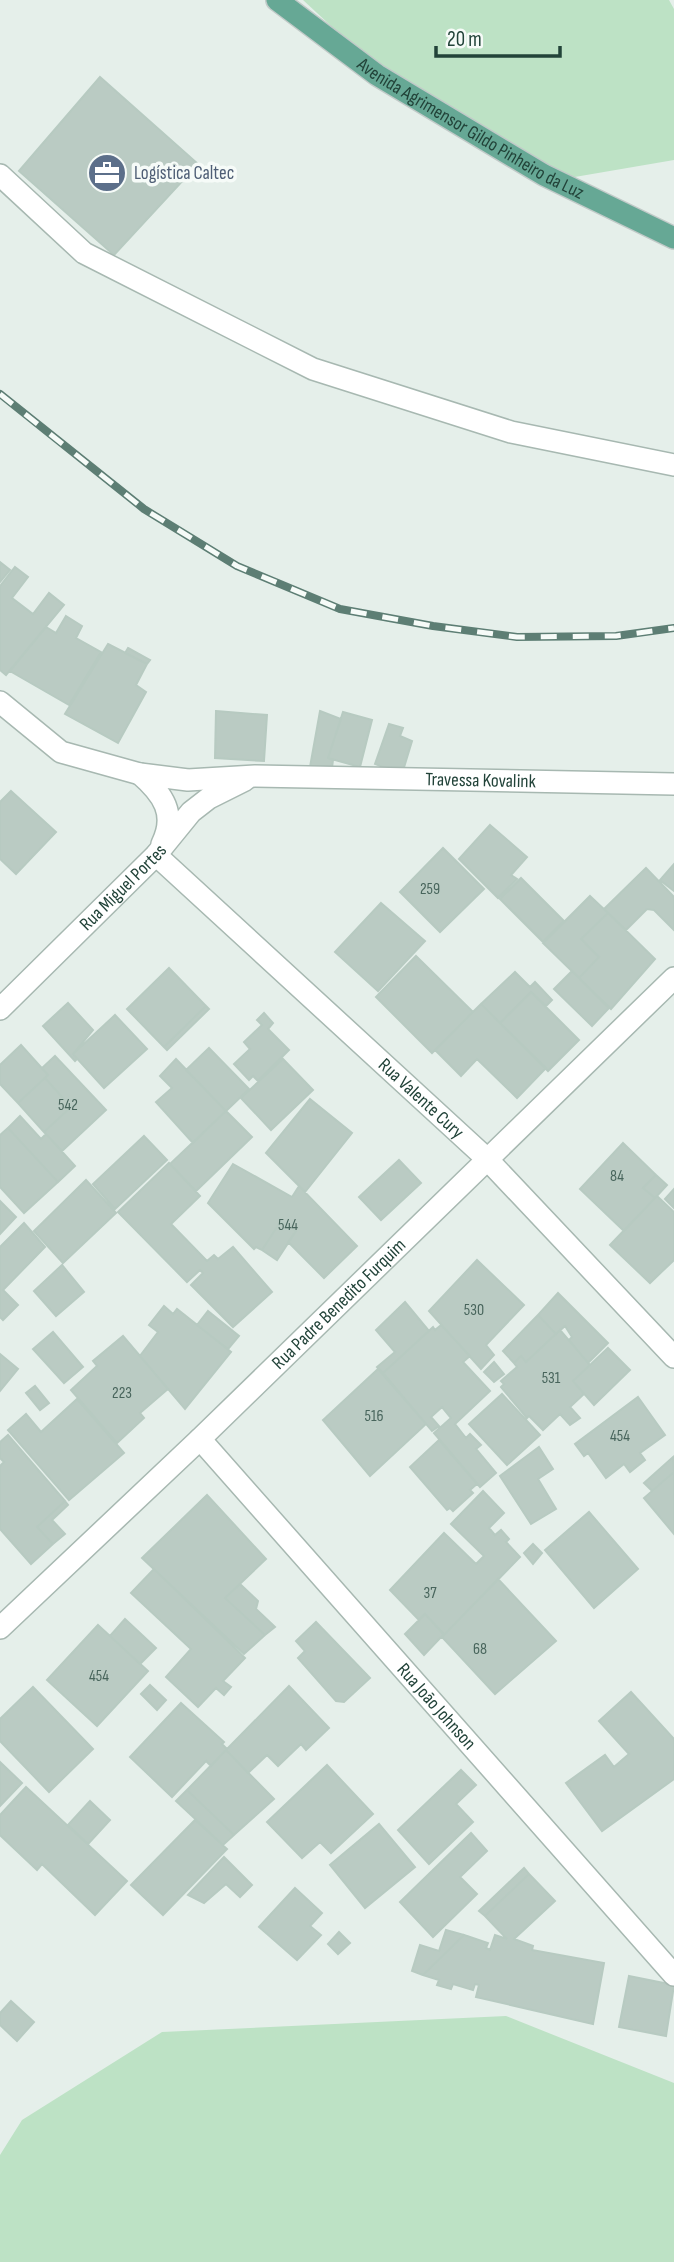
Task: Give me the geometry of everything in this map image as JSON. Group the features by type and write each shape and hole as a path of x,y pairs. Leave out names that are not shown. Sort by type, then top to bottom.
{"main road":[{"name":"Avenida Agrimensor Gildo Pinheiro da Luz","path":"277,0 377,75 532,168 674,239"}],"street":[{"path":"0,175 84,253 313,369 511,432 674,465"},
{"name":"Travessa Kovalink","path":"0,702 61,752 140,774 188,780 287,776 674,785"},
{"path":"140,774 157,789 168,804 168,831 156,855"},
{"name":"Rua Miguel Portes","path":"0,1009 156,855 191,812 209,798 255,776"},
{"name":"Rua Valente Cury","path":"156,855 486,1158 674,1357"},
{"name":"Rua Padre Benedito Furquim","path":"0,1628 200,1439 674,978"},
{"name":"Rua João Johnson","path":"200,1439 674,1975"}],"green space":[{"path":"303,0 669,0 674,9 674,160 563,179 372,64"},
{"path":"506,2016 674,2083 674,2262 0,2262 0,2155 22,2120 162,2032"}],"building":[{"path":"100,77 198,164 114,255 19,171"},
{"path":"0,562 10,570 0,582"},
{"path":"15,567 28,577 12,598 33,614 49,593 64,605 6,675 0,670 0,586"},
{"path":"66,616 82,626 76,638 101,652 69,705 10,671 46,627 56,633"},
{"path":"108,644 147,664 136,685 146,692 118,743 65,714"},
{"path":"128,648 150,660 147,664 125,653"},
{"path":"216,711 267,715 264,761 215,758"},
{"path":"320,711 341,719 328,758 333,760 332,768 310,767"},
{"path":"343,712 372,720 360,767 328,758"},
{"path":"389,724 403,728 400,736 412,741 402,774 375,764"},
{"path":"11,791 56,832 16,874 0,859 0,802"},
{"path":"490,825 527,857 511,875 517,879 498,898 459,859"},
{"path":"443,848 484,889 440,932 400,892"},
{"path":"674,864 674,891 660,880"},
{"path":"646,868 674,897 674,930 654,910 647,909 626,930 604,909"},
{"path":"521,878 564,921 543,942 500,899"},
{"path":"590,896 608,913 581,939 599,957 579,978 543,943"},
{"path":"381,903 425,941 378,991 335,952"},
{"path":"608,913 655,959 611,1009 579,978 599,957 581,939"},
{"path":"416,956 473,1012 432,1053 376,997"},
{"path":"169,968 206,1006 164,1047 127,1009"},
{"path":"572,971 609,1008 592,1026 554,989"},
{"path":"515,972 530,987 535,982 552,1000 546,1006 531,992 500,1023 481,1004"},
{"path":"531,992 579,1040 548,1071 500,1023"},
{"path":"68,1003 93,1030 73,1054 77,1059 75,1061 43,1026"},
{"path":"481,1004 546,1068 517,1098 477,1059 461,1076 435,1050"},
{"path":"206,1006 209,1009 167,1050 164,1047"},
{"path":"264,1013 273,1023 268,1029 289,1050 258,1081 253,1076 249,1080 234,1064 250,1049 244,1042 262,1025 257,1020"},
{"path":"115,1015 147,1049 104,1088 73,1054"},
{"path":"21,1045 48,1075 18,1103 0,1084 0,1065"},
{"path":"209,1048 249,1089 226,1111 186,1070"},
{"path":"55,1056 106,1110 62,1151 44,1132 71,1107 45,1078 48,1075 42,1068"},
{"path":"176,1059 226,1111 193,1143 156,1102 172,1088 160,1076"},
{"path":"283,1059 313,1090 271,1130 241,1098"},
{"path":"45,1078 71,1107 44,1132 18,1103"},
{"path":"310,1099 352,1133 305,1192 266,1153"},
{"path":"226,1111 252,1137 196,1191 170,1164"},
{"path":"20,1116 41,1139 46,1134 75,1166 58,1182 8,1128"},
{"path":"8,1128 58,1182 24,1213 0,1187 0,1135"},
{"path":"144,1136 167,1160 115,1209 93,1184"},
{"path":"623,1143 656,1175 643,1188 655,1198 624,1231 580,1189"},
{"path":"399,1160 421,1183 381,1220 359,1197"},
{"path":"169,1163 200,1196 171,1224 207,1261 214,1255 218,1259 233,1247 272,1292 233,1327 191,1285 203,1273 200,1270 187,1282 118,1212"},
{"path":"233,1164 292,1197 299,1186 357,1246 324,1278 288,1242 296,1231 281,1221 262,1250 256,1247 254,1249 208,1203"},
{"path":"656,1175 667,1185 655,1198 643,1188"},
{"path":"86,1180 116,1213 63,1263 34,1231"},
{"path":"674,1189 674,1208 665,1199"},
{"path":"657,1196 674,1212 674,1260 650,1283 610,1245"},
{"path":"0,1201 16,1217 0,1234"},
{"path":"281,1221 296,1231 277,1260 262,1250"},
{"path":"24,1223 45,1247 3,1290 18,1305 3,1320 0,1317 0,1247"},
{"path":"477,1260 524,1305 486,1345 494,1355 481,1369 429,1311"},
{"path":"62,1265 84,1292 56,1316 34,1291"},
{"path":"558,1293 608,1343 588,1363 569,1340 572,1337 565,1326 556,1334 538,1315"},
{"path":"405,1302 429,1331 383,1373 377,1367 395,1352 376,1330"},
{"path":"164,1306 173,1314 177,1309 231,1352 185,1409 140,1356 158,1332 149,1325"},
{"path":"208,1311 239,1336 228,1349 197,1325"},
{"path":"538,1315 556,1334 526,1362 521,1356 514,1363 503,1351"},
{"path":"441,1325 470,1356 463,1362 490,1391 455,1424 466,1438 470,1434 481,1445 476,1449 496,1473 480,1487 434,1433 451,1418 442,1407 431,1417 439,1426 432,1431 383,1373 433,1327 435,1330"},
{"path":"560,1330 590,1365 573,1381 584,1394 570,1407 580,1418 570,1425 560,1414 543,1430 529,1416 527,1418 501,1387 504,1384 501,1381 517,1367 514,1363 521,1356 526,1362"},
{"path":"53,1332 83,1367 64,1383 33,1349"},
{"path":"123,1336 168,1389 140,1413 144,1418 117,1443 71,1390 97,1366 93,1361"},
{"path":"608,1348 630,1370 594,1405 573,1381"},
{"path":"0,1354 18,1369 0,1391"},
{"path":"494,1362 504,1374 494,1382 484,1372"},
{"path":"378,1369 426,1424 370,1476 323,1420"},
{"path":"35,1386 49,1403 40,1410 26,1393"},
{"path":"502,1394 540,1435 507,1465 469,1424"},
{"path":"638,1397 665,1435 640,1453 645,1460 630,1472 624,1464 606,1478 588,1453 584,1456 575,1444"},
{"path":"77,1399 124,1453 69,1500 8,1430 26,1414 41,1432"},
{"path":"8,1435 65,1501 37,1527 53,1544 31,1564 0,1529 0,1466 4,1462 0,1458 0,1442"},
{"path":"439,1440 477,1484 470,1490 473,1493 453,1511 450,1508 447,1510 410,1467"},
{"path":"539,1447 553,1469 538,1479 556,1509 531,1524 500,1476"},
{"path":"673,1457 674,1472 652,1491 644,1483"},
{"path":"674,1472 674,1534 644,1498"},
{"path":"483,1491 504,1513 489,1528 495,1535 501,1530 509,1539 506,1542 520,1557 444,1635 425,1614 419,1620 390,1590 444,1533 476,1564 484,1556 451,1524"},
{"path":"207,1495 266,1559 225,1598 265,1635 244,1654 142,1558"},
{"path":"65,1501 68,1505 52,1520 65,1534 53,1544 37,1527"},
{"path":"589,1512 638,1569 594,1608 545,1550"},
{"path":"533,1544 542,1553 533,1564 524,1553"},
{"path":"154,1569 245,1658 223,1681 231,1687 224,1695 216,1688 198,1707 166,1677 191,1649 131,1593"},
{"path":"498,1579 556,1641 495,1694 442,1637"},
{"path":"240,1584 258,1601 256,1609 275,1627 265,1635 225,1598"},
{"path":"425,1614 444,1634 424,1655 405,1634"},
{"path":"125,1619 156,1648 140,1664 110,1636"},
{"path":"316,1622 370,1678 344,1702 336,1701 298,1658 305,1651 296,1641"},
{"path":"98,1625 148,1671 97,1726 47,1680"},
{"path":"150,1685 166,1700 157,1710 141,1694"},
{"path":"289,1686 329,1728 306,1750 301,1744 278,1766 267,1755 248,1773 226,1750"},
{"path":"33,1687 93,1749 49,1792 0,1741 0,1719"},
{"path":"631,1692 674,1739 674,1779 602,1831 566,1783 605,1755 614,1767 629,1754 599,1721"},
{"path":"181,1703 224,1742 222,1744 227,1749 211,1766 206,1761 172,1797 130,1757"},
{"path":"226,1750 274,1799 234,1835 187,1790"},
{"path":"0,1762 22,1783 0,1806"},
{"path":"327,1765 373,1814 331,1853 320,1842 302,1858 267,1822"},
{"path":"461,1770 476,1785 456,1804 473,1822 429,1864 398,1830"},
{"path":"26,1787 127,1881 95,1915 42,1864 37,1870 0,1835 0,1815"},
{"path":"187,1790 234,1835 223,1845 176,1801"},
{"path":"90,1801 110,1820 88,1844 68,1825"},
{"path":"195,1820 227,1849 163,1915 131,1885"},
{"path":"379,1824 415,1867 365,1908 330,1865"},
{"path":"471,1833 487,1851 460,1877 477,1894 433,1937 400,1902"},
{"path":"224,1857 252,1885 240,1897 226,1884 204,1903 188,1895"},
{"path":"524,1868 529,1874 485,1916 479,1911"},
{"path":"529,1874 555,1901 514,1939 533,1946 532,1950 604,1963 593,2024 476,1997 479,1985 475,1984 473,1990 453,1984 451,1989 437,1985 439,1980 423,1975 464,1935 488,1943 486,1948 490,1950 495,1935 507,1939 485,1916"},
{"path":"295,1888 322,1913 310,1926 321,1935 297,1960 259,1927"},
{"path":"446,1930 464,1935 423,1975 412,1971 420,1945 439,1951"},
{"path":"339,1932 350,1943 338,1954 328,1944"},
{"path":"629,1976 674,1985 666,2036 619,2027"},
{"path":"11,2001 34,2022 17,2041 0,2025 0,2013"}],"railway":[{"path":"0,394 144,509 237,566 340,609 433,626 517,637 616,636 674,628"}],"place":[{"name":"Logística Caltec","path":"107,173"}]}
